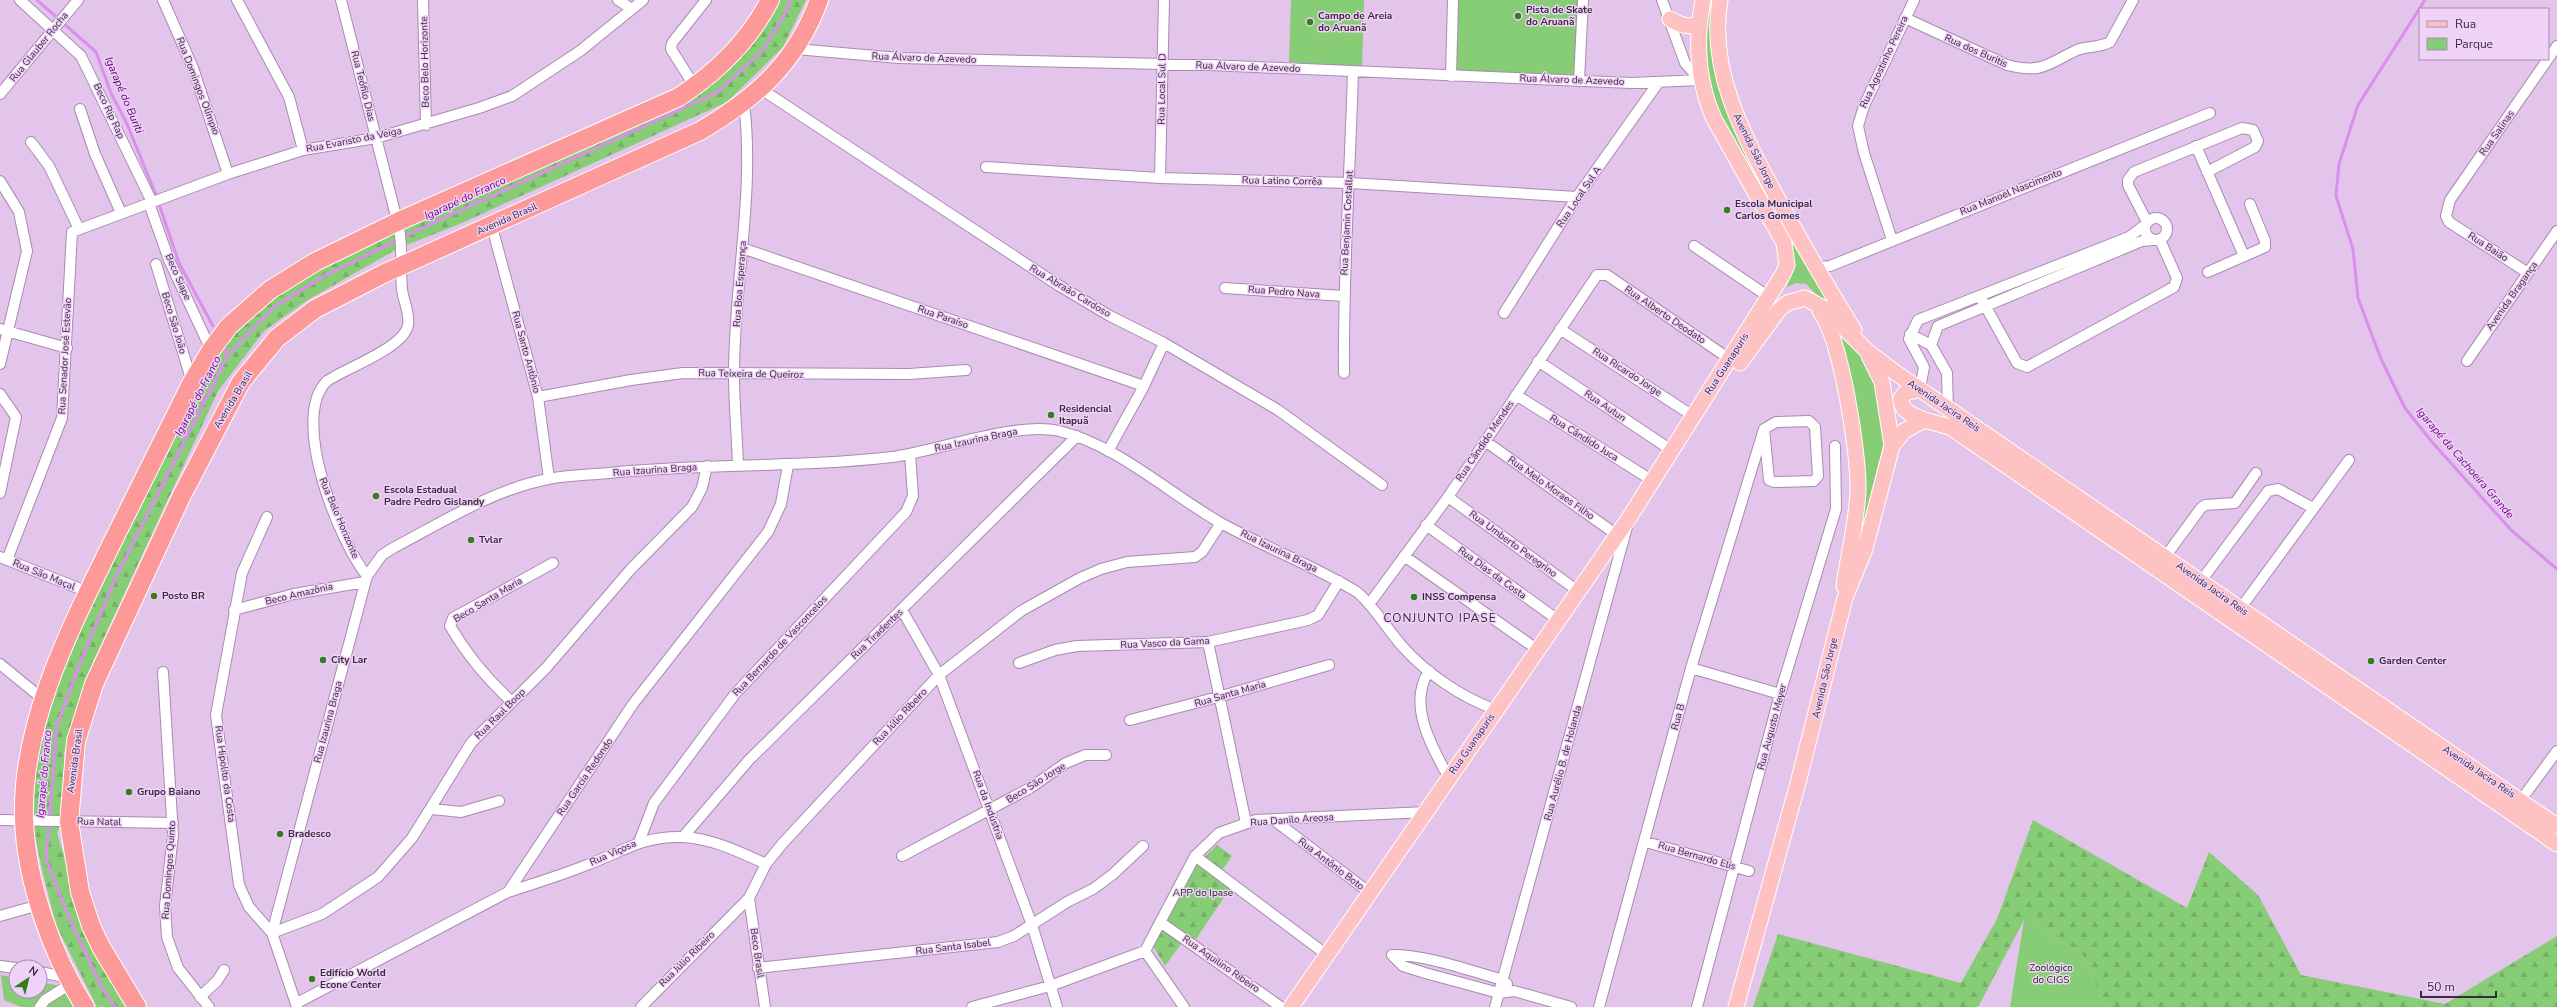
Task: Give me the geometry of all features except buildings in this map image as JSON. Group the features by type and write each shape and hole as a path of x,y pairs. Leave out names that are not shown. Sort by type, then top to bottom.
{"highway":[{"path":"85,1007 71,981 39,905 30,820 28,771 44,700 68,636 88,592 192,382 211,350 229,326 270,290 315,262 659,107 695,87 734,51 756,23 770,0"},
{"name":"Avenida Brasil","path":"137,1007 112,968 91,926 62,822 76,741 87,702 181,497 238,388 260,357 296,322 346,292 700,131 744,103 761,89 796,49 819,0"}],"main road":[{"name":"Avenida São Jorge","path":"1703,0 1698,52 1700,80 1714,119 1784,243"},
{"name":"Avenida São Jorge","path":"1720,0 1718,41 1723,74 1733,108 1747,142 1813,264 1867,351 1882,382 1892,446 1865,549 1845,598 1800,776 1736,1007"},
{"path":"1670,19 1684,26 1700,24"},
{"name":"Rua Guanapuris","path":"1291,1007 1618,535 1671,450 1731,360 1769,297 1786,265 1784,243"},
{"name":"Rua Guanapuris","path":"1653,480 1676,453 1778,311 1787,303 1797,299 1805,298 1812,301"},
{"path":"1812,301 1825,318 1838,352 1856,450 1858,491 1838,627"},
{"name":"Avenida São Jorge","path":"1812,301 1825,309 1867,351"},
{"name":"Avenida Jacira Reis","path":"1867,351 1948,409 2557,826"},
{"name":"Avenida Jacira Reis","path":"1920,389 1905,393 1901,398 1901,405 1906,411 1924,420 1940,422 1962,434 2557,844"},
{"path":"1892,446 1907,429 1924,420"}],"street":[{"name":"Beco Rip Rap","path":"20,0 76,50 88,68 151,203"},
{"name":"Rua Glauber Rocha","path":"0,94 53,28 78,0"},
{"name":"Rua Domingos Olímpio","path":"163,0 193,68 228,174"},
{"path":"237,0 289,96 303,150"},
{"name":"Rua Teófilo Dias","path":"341,0 398,225 403,247 402,266"},
{"name":"Beco Belo Horizonte","path":"423,0 426,125"},
{"path":"618,0 632,9"},
{"name":"Rua Evaristo da Veiga","path":"70,238 72,232 78,229 228,174 303,150 376,138 426,125 512,96 580,51 643,0"},
{"path":"695,87 671,49 672,43 706,0"},
{"name":"Rua Local Sul D","path":"1160,178 1164,0"},
{"path":"1451,76 1453,0"},
{"path":"1579,81 1583,0"},
{"path":"1662,0 1685,63 1700,80"},
{"name":"Rua Agostinho Pereira","path":"1892,240 1858,126 1864,106 1914,0"},
{"name":"Rua dos Buritis","path":"1905,18 2007,65 2024,69 2051,65 2077,50 2104,45 2114,36 2133,0"},
{"name":"Rua Salinas","path":"2549,58 2557,46"},
{"name":"Rua Álvaro de Azevedo","path":"796,49 899,58 1163,65 1579,81 1658,83 1700,80"},
{"name":"Rua Salinas","path":"2449,222 2446,216 2450,200 2547,60"},
{"name":"Rua Benjamin Costallat","path":"1344,373 1343,296 1350,183 1353,72"},
{"name":"Rua Local Sul A","path":"1504,313 1577,196 1658,83"},
{"name":"Rua Abraão Cardoso","path":"761,89 1058,285 1110,316 1164,343 1278,410 1382,485"},
{"name":"Rua Boa Esperança","path":"738,465 734,373 747,189 748,137 744,103"},
{"path":"80,109 95,154 121,213"},
{"name":"Rua Manoel Nascimento","path":"1813,264 1824,267 2210,113"},
{"path":"1980,295 2017,363 2027,367 2174,287 2177,278 2156,240 2145,233 2146,224 2128,185 2130,176 2134,172 2242,128 2252,130 2258,141 2255,147 2207,172"},
{"path":"31,142 49,166 78,229"},
{"path":"2196,146 2244,256"},
{"name":"Rua Latino Corrêa","path":"986,167 1160,178 1350,183 1577,196"},
{"path":"0,181 19,212 27,251 4,330 0,364"},
{"name":"Beco Siape","path":"151,203 169,260 211,350"},
{"path":"2208,272 2266,245 2250,204"},
{"path":"1920,389 1924,367 1910,344 1910,334 1918,320 2129,237 2146,224 2157,218 2164,222 2167,232 2156,240 2142,241 1985,305 1938,326 1931,344"},
{"name":"Rua Baião","path":"2449,222 2528,273"},
{"name":"Rua Santo Antônio","path":"492,226 538,397 549,479"},
{"name":"Avenida Bragança","path":"2467,361 2557,231"},
{"name":"Rua Senador José Estevão","path":"3,559 62,418 67,348 70,238"},
{"path":"1694,246 1769,297"},
{"name":"Rua Paraíso","path":"742,248 1144,386"},
{"name":"Beco São João","path":"156,264 192,382"},
{"name":"Rua Belo Horizonte","path":"366,579 353,555 326,493 315,457 314,424 316,401 322,386 327,381 392,344 404,334 409,320 402,290 402,266"},
{"name":"Rua Cândido Mendes","path":"1370,603 1448,497 1597,275"},
{"name":"Rua Alberto Deodato","path":"1597,275 1607,275 1731,360"},
{"name":"Rua Pedro Nava","path":"1225,288 1343,296"},
{"name":"Rua Ricardo Jorge","path":"1560,329 1693,416"},
{"path":"4,330 67,348"},
{"path":"1910,334 1931,344 1947,373 1948,409"},
{"path":"1108,451 1144,386 1164,343"},
{"name":"Rua Autun","path":"1538,361 1671,450"},
{"name":"Rua Teixeira de Queiroz","path":"538,397 630,380 684,373 902,374 966,370"},
{"path":"0,394 16,417 0,493"},
{"name":"Rua Cândido Juca","path":"1516,395 1653,480"},
{"path":"1809,421 1815,427 1818,476 1814,480 1774,482 1769,480 1764,429 1776,422 1809,421"},
{"name":"Rua Izaurina Braga","path":"272,933 366,579 382,555 393,548 494,495 549,479 642,469 851,462 910,454 1033,429 1054,430 1077,436 1108,451 1221,522 1339,581 1370,603 1402,646 1429,671 1467,698 1496,710"},
{"name":"Rua B","path":"1599,1007 1646,842 1691,668 1764,429"},
{"name":"Rua Tiradentes","path":"683,837 719,792 749,760 1077,436"},
{"name":"Rua Melo Moraes Filho","path":"1485,441 1618,535"},
{"name":"Rua Augusto Meyer","path":"1697,1007 1736,868 1780,694 1836,509 1835,446"},
{"name":"Rua Bernardo de Vasconcelos","path":"639,842 654,803 735,694 906,512 913,496 910,454"},
{"path":"2240,609 2349,460"},
{"name":"Rua Garcia Redondo","path":"297,1005 508,892 633,704 768,532 781,504 788,465"},
{"name":"Rua Raul Boop","path":"272,933 322,914 378,877 412,838 432,809 454,768 471,743 546,668 631,569 692,507 702,488 707,466"},
{"path":"2165,557 2201,508 2205,506 2235,502 2256,473"},
{"path":"2201,581 2268,491 2278,489 2313,508"},
{"name":"Rua Umberto Peregrino","path":"1448,497 1578,592"},
{"name":"Rua Hipolito da Costa","path":"267,517 242,573 234,610 216,715 220,754 239,885 249,907 272,933"},
{"name":"Rua Aurélio B. de Holanda","path":"1495,1007 1629,518"},
{"name":"Rua Júlio Ribeiro","path":"640,1007 749,898 766,864 939,674 1021,611 1080,578 1127,562 1195,557 1202,552 1221,522"},
{"name":"Rua Dias da Costa","path":"1426,525 1558,620"},
{"path":"1404,556 1538,650"},
{"name":"Rua São Maçal","path":"3,559 88,592"},
{"name":"Beco Santa Maria","path":"512,702 485,676 464,650 450,626 450,623 453,618 553,563"},
{"name":"Beco Amazônia","path":"234,610 294,594 366,579"},
{"name":"Rua Vasco da Gama","path":"1019,663 1055,650 1076,646 1208,642 1314,618 1318,615 1339,581"},
{"name":"Rua da Indústria","path":"902,610 939,674 1032,925 1057,1007"},
{"path":"1208,642 1218,698 1246,823"},
{"path":"0,664 44,700"},
{"name":"Rua Santa Maria","path":"1130,720 1218,698 1330,665"},
{"path":"1691,668 1780,694"},
{"path":"1429,671 1423,685 1422,714 1432,748 1449,778"},
{"name":"Rua Domingos Quinto","path":"163,672 173,823 166,906 167,937 178,968 209,1007"},
{"path":"2521,800 2557,751"},
{"name":"Beco São Jorge","path":"990,811 1030,788 1066,763 1085,755 1106,755"},
{"path":"432,809 461,812 499,801"},
{"path":"902,856 990,811"},
{"name":"Rua Danilo Areosa","path":"1145,951 1195,856 1219,833 1246,823 1274,820 1426,812"},
{"name":"Rua Natal","path":"0,820 173,823"},
{"name":"Rua Antônio Boto","path":"1274,820 1370,893"},
{"name":"Rua Viçosa","path":"508,892 590,864 639,842 683,837 736,850 766,864"},
{"name":"Rua Bernardo Elis","path":"1646,842 1749,871"},
{"name":"Rua Santa Isabel","path":"758,968 981,945 1014,936 1067,902 1093,889 1112,876 1143,846"},
{"path":"1195,856 1327,955"},
{"name":"Beco Brasil","path":"749,898 758,968 765,1007"},
{"path":"0,916 39,905"},
{"name":"Rua Aquilino Ribeiro","path":"1160,922 1281,1007"},
{"path":"272,933 297,1005"},
{"path":"972,1007 1050,986 1145,951 1184,1007"},
{"path":"1514,990 1499,993 1403,966 1392,955 1414,956 1503,980 1514,990 1571,1007"},
{"path":"200,997 217,981 224,970"},
{"path":"48,974 71,981"},
{"path":"43,1004 71,981"}],"green space":[{"path":"775,0 806,0 783,47 727,102 462,223 399,248 306,301 264,331 218,391 91,666 64,753 64,811 57,834 68,867 129,1007 97,1007 56,925 41,865 34,830 32,798 41,735 54,689 100,579 225,337 273,290 669,104"},
{"path":"1291,0 1364,0 1362,67 1289,62"},
{"name":"Pista de Skate do Aruanã","path":"1457,0 1579,0 1575,76 1456,72"},
{"path":"1707,0 1715,0 1716,71 1844,322 1806,284 1796,283 1787,287 1793,270 1792,249 1753,182 1727,133 1709,85 1705,61"},
{"path":"1827,316 1860,350 1876,383 1885,437 1854,562 1862,483"},
{"path":"2033,820 2187,908 2209,852 2258,895 2301,975 2445,1004 2557,936 2557,1007 2106,1007 2082,954 2024,920 1978,1007 1753,1007 1778,934 1961,983 1997,919"},
{"name":"APP do Ipase","path":"1217,845 1232,856 1218,876 1231,887 1196,939 1186,937 1165,966 1153,946 1198,863"},
{"name":"Zoológico do CIGS","path":"2024,920 2082,954 2106,1007 2010,1007"},
{"path":"1,975 8,976 8,999 48,999 48,984 66,987 79,1007 21,1007 4,1000"}],"waterway":[{"name":"Igarapé do Buriti","path":"37,0 96,52 111,93 127,124 156,195"},
{"name":"Igarapé do Franco","path":"115,1007 101,986 70,920 46,859 57,725 80,663 116,577 228,355 274,307 324,276 418,230 718,92 762,51 786,12 790,0"},
{"name":"Igarapé da Cachoeira Grande","path":"2420,8 2425,0"},
{"name":"Igarapé da Cachoeira Grande","path":"2419,9 2358,105 2339,164 2336,196 2353,249 2358,298 2381,359 2405,408 2432,442 2511,530 2557,569"},
{"name":"Igarapé do Buriti","path":"159,204 179,263 213,326"},
{"name":"Igarapé do Buriti","path":"223,345 228,355"}],"place":[{"name":"Pista de Skate do Aruanã","path":"1518,16"},
{"name":"Campo de Areia do Aruanã","path":"1310,22"},
{"name":"Escola Municipal Carlos Gomes","path":"1727,210"},
{"name":"Residencial Itapuã","path":"1051,415"},
{"name":"Escola Estadual Padre Pedro Gislandy","path":"376,496"},
{"name":"Tvlar","path":"471,540"},
{"name":"Posto BR","path":"154,596"},
{"name":"INSS Compensa","path":"1414,597"},
{"name":"City Lar","path":"323,660"},
{"name":"Garden Center","path":"2371,661"},
{"name":"Grupo Baiano","path":"129,792"},
{"name":"Bradesco","path":"280,834"},
{"name":"Edifício World Econe Center","path":"312,979"}],"district":[{"name":"CONJUNTO IPASE","path":"1440,618"}]}
